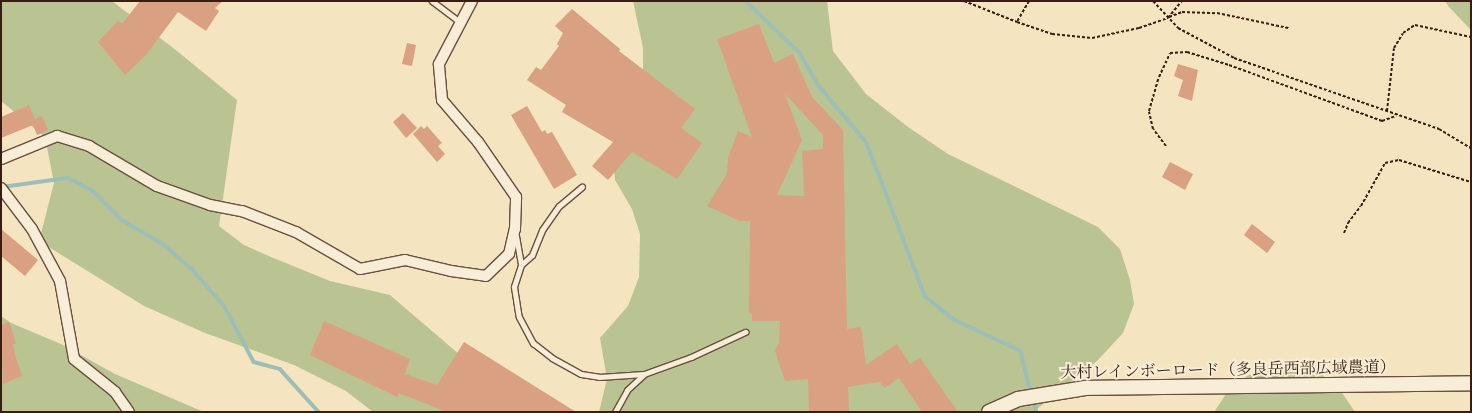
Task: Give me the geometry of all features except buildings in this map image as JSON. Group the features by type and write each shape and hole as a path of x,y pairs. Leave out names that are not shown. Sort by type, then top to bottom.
{"street":[{"path":"1,159 57,136 89,146 157,186 210,205 242,210 296,232 360,269 405,260 451,272 486,276 509,254 514,230 516,197 478,142 442,100 438,64 472,1"},
{"path":"3,191 32,229 60,282 74,359 115,392 129,412"},
{"name":"大村レインボーロード（多良岳西部広域農道）","path":"989,412 1018,399 1085,388 1471,383"}],"lane":[{"path":"432,1 461,23"},
{"path":"520,265 532,255 542,230 559,206 582,186"},
{"path":"514,230 520,265 514,287 519,317 533,343 552,358 581,374 599,377 644,374 691,357 745,332"},
{"path":"615,412 627,390 644,374"}],"path":[{"path":"964,1 1052,34 1092,38 1139,28 1182,12 1217,13 1288,28"},
{"path":"1017,22 1029,1"},
{"path":"1153,1 1178,28 1234,58 1439,129 1471,148"},
{"path":"1168,18 1182,1"},
{"path":"1387,112 1394,48 1403,33 1415,25 1471,37"},
{"path":"1166,146 1152,129 1149,111 1159,77 1170,53 1187,52 1229,65 1382,121 1398,116"},
{"path":"1344,234 1348,223 1361,206 1385,163 1399,160 1471,182"}],"green space":[{"path":"1,1 112,1 177,51 237,100 219,226 244,245 330,281 390,295 474,367 533,412 373,412 346,391 294,365 205,333 144,306 39,241 54,183 45,137 1,101"},
{"path":"633,1 827,1 833,51 866,94 908,127 948,154 1098,227 1120,249 1130,280 1134,304 1123,333 1097,361 1033,412 599,412 607,379 600,338 628,306 639,277 640,234 632,209 615,180 613,157 643,94 643,48"},
{"path":"1445,1 1471,1 1471,30 1449,7"},
{"path":"1,316 11,323 61,344 115,374 204,412 1,412"},
{"path":"1293,366 1321,374 1338,387 1355,412 1214,412 1226,394 1247,376 1268,368"}],"waterway":[{"path":"746,1 800,53 819,86 867,143 925,296 953,319 1021,351 1031,394"},
{"path":"2,187 68,178 93,191 122,220 163,244 192,269 225,307 254,362 280,369 319,412"},
{"path":"1033,400 1037,412"}]}
